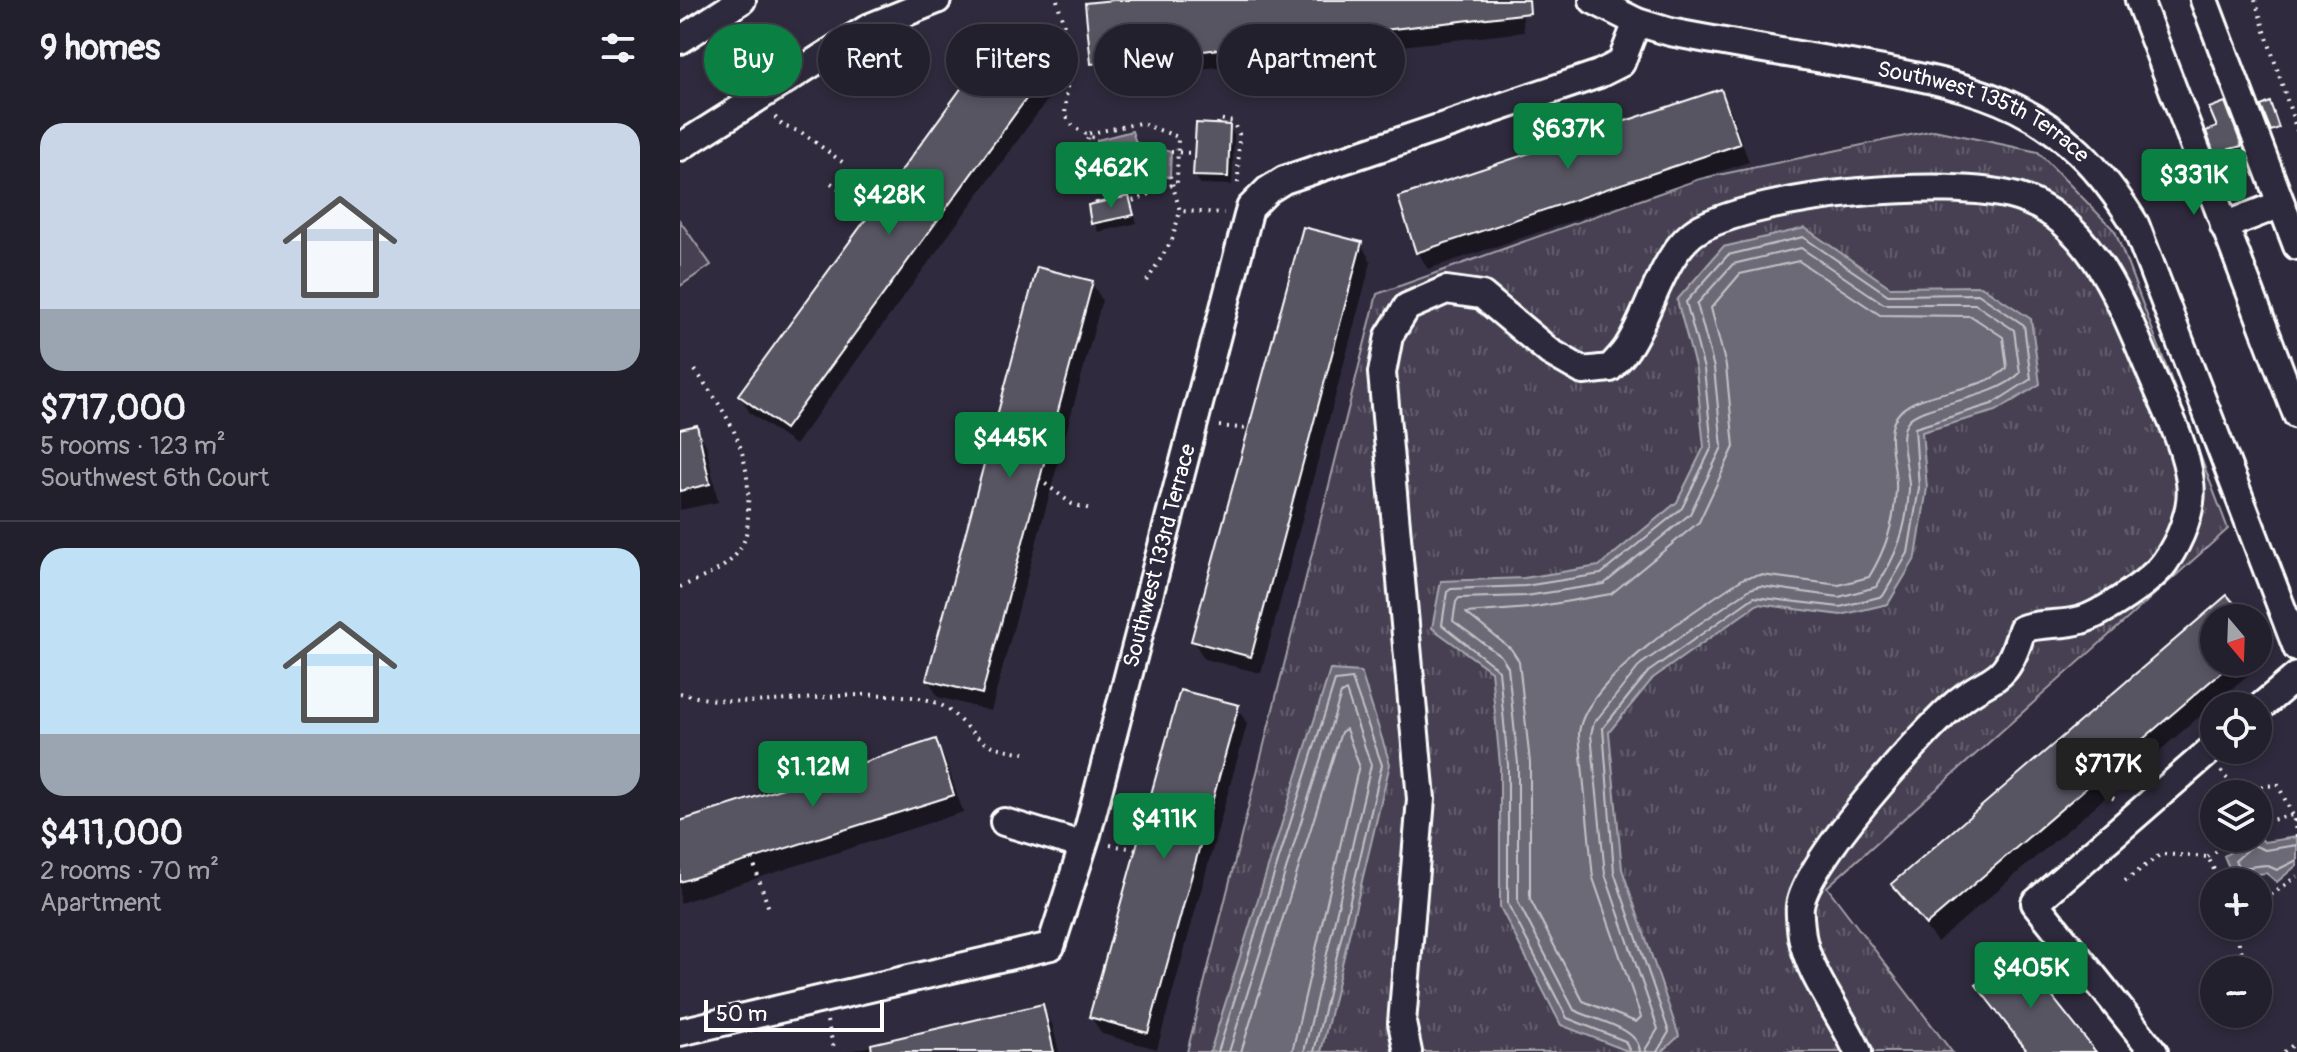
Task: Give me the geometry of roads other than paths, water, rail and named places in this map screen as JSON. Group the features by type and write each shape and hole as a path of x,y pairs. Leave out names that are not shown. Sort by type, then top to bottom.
{"street":[{"path":"680,40 742,0"},
{"path":"680,147 759,94 870,27 937,0"},
{"name":"Southwest 135th Terrace","path":"1593,0 1637,22 1693,37 1953,83 2030,115 2074,149 2117,195 2135,224 2297,648"},
{"path":"2139,0 2297,415"},
{"path":"2204,0 2297,246"},
{"name":"Southwest 133rd Terrace","path":"680,1032 1051,946 1197,421 1244,207 1284,180 1599,74 1621,63 1637,22"},
{"path":"1408,1052 1402,1023 1421,799 1382,373 1389,336 1407,307 1446,290 1482,295 1550,352 1583,371 1610,368 1629,346 1671,259 1699,229 1762,207 1879,191 1965,190 2017,197 2049,213 2076,236 2109,278 2179,439 2191,484 2186,522 2164,564 2123,597 2081,620 2040,623 2022,629 2002,676 1956,704 1919,739 1874,792 1810,879 1800,905 1802,939 1858,1052"},
{"path":"2224,226 2281,204"},
{"path":"2272,697 2297,676"},
{"path":"2154,1052 2035,903 2200,759"},
{"path":"1004,822 1081,845"}],"water":[{"path":"1132,131 1136,143 1171,152 1170,176 1131,185 1126,174 1098,164 1097,140"},
{"path":"1805,228 1890,287 1981,286 2031,319 2040,384 1996,411 1922,432 1927,488 1916,557 1888,604 1841,615 1758,604 1653,678 1609,732 1622,869 1679,1036 1662,1052 1630,1052 1561,1025 1500,907 1500,765 1491,671 1432,628 1441,581 1524,578 1599,566 1677,502 1704,447 1696,370 1677,300 1723,247"},
{"path":"1330,670 1361,672 1390,764 1321,1052 1210,1052"},
{"path":"2297,837 2297,865 2277,882 2272,878 2272,868 2229,868 2224,856 2230,852 2272,852 2272,841"}]}
